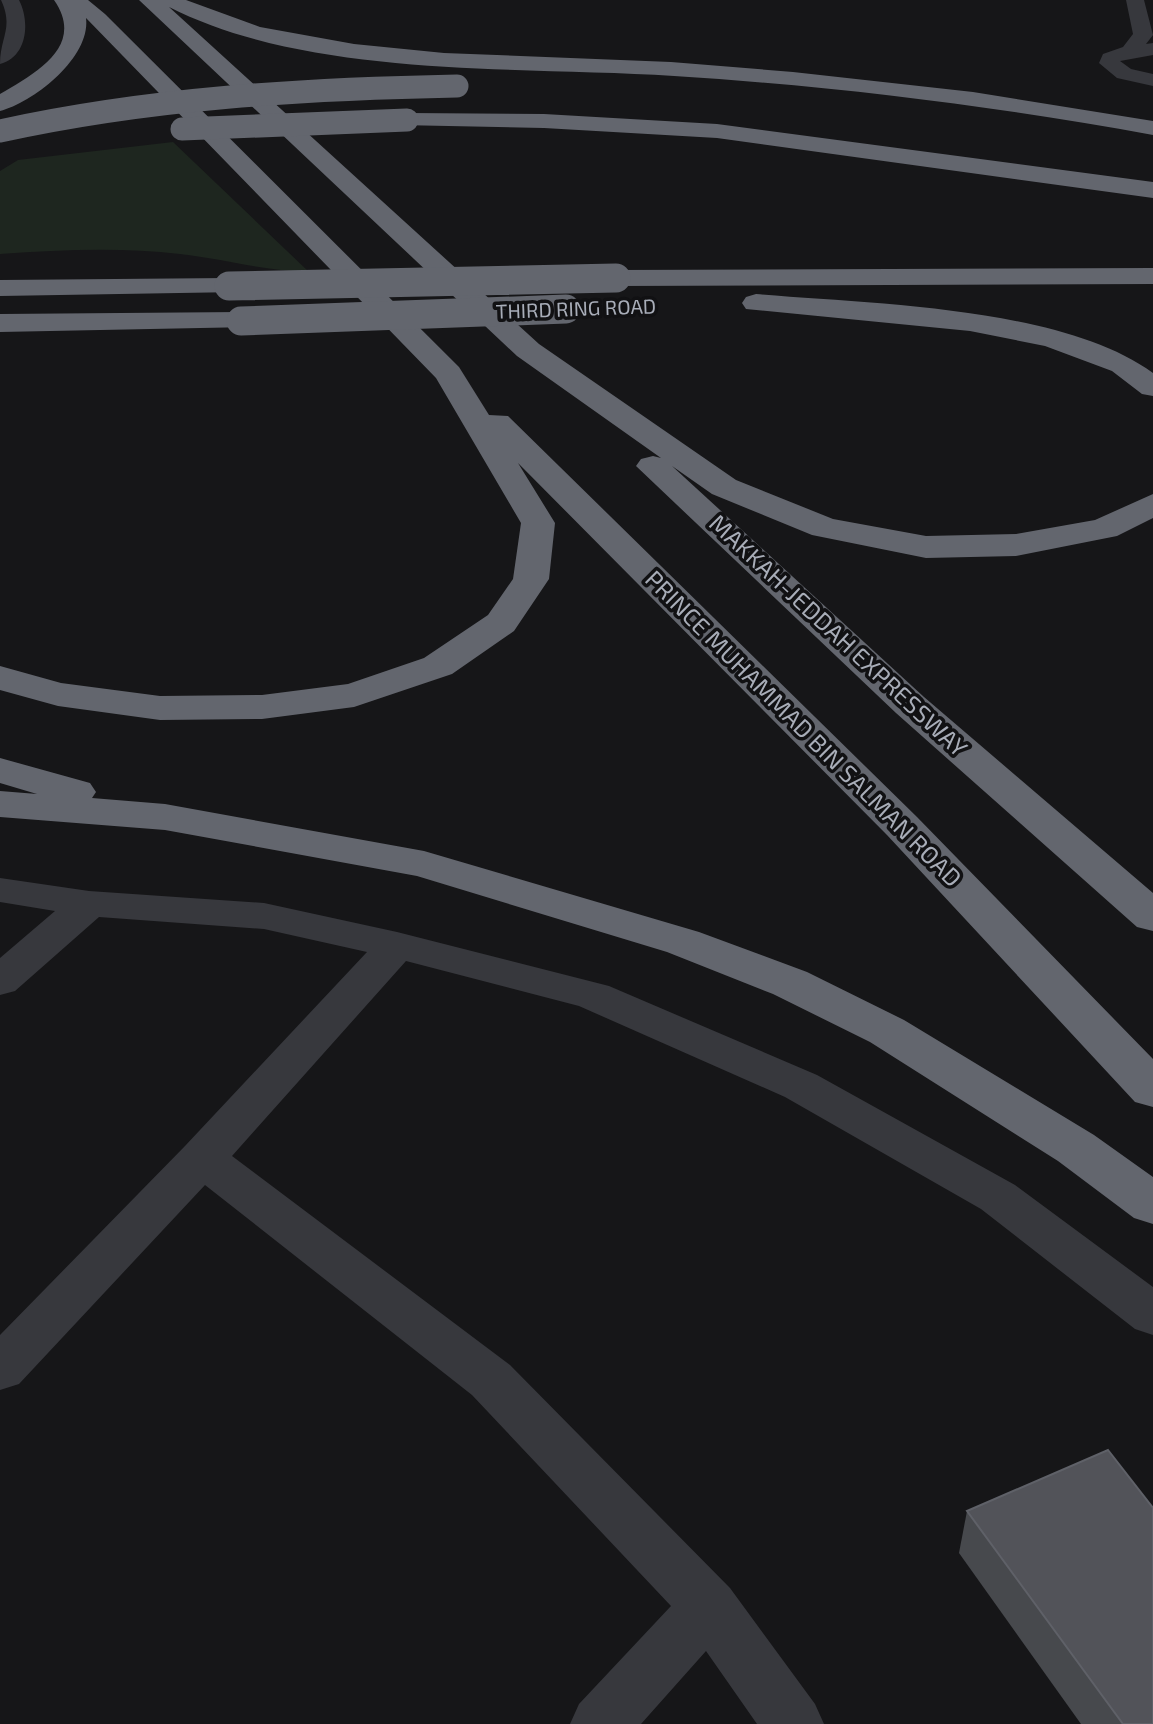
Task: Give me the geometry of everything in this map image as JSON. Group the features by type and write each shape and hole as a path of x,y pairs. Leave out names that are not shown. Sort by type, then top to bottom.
{"highway":[{"path":"0,104 39,80 70,47 77,31 75,15 64,0"},
{"path":"0,678 58,694 160,708 262,707 354,695 438,666 501,623 531,579 538,523 448,373 98,18 76,0"},
{"path":"149,0 528,350 724,487 824,528 926,547 1016,545 1105,529 1153,504"},
{"path":"170,0 257,33 341,49 468,62 667,69 832,81 1005,102 1153,128"},
{"path":"511,85 786,93 905,103 1083,132 1153,152"},
{"path":"0,131 199,98 297,90 484,86"},
{"path":"161,131 407,120 544,121 717,131 1153,190"},
{"name":"THIRD RING ROAD","path":"0,288 616,278 1153,276"},
{"path":"696,305 1153,299"},
{"path":"756,303 970,322 1039,336 1123,365 1153,387"},
{"name":"THIRD RING ROAD","path":"0,323 241,321 590,308"},
{"path":"0,330 91,322"},
{"name":"MAKKAH-JEDDAH EXPRESSWAY","path":"528,350 910,705 1153,917"},
{"name":"PRINCE MUHAMMAD BIN SALMAN ROAD","path":"448,373 902,826 1153,1090"},
{"path":"0,770 165,817 424,864 683,942 776,978 887,1031 1076,1148 1153,1204"},
{"path":"0,804 165,817"}],"street":[{"path":"0,58 16,41 19,24 10,0"},
{"path":"1130,51 1143,35 1135,0"},
{"path":"1149,0 1153,17"},
{"path":"1153,49 1117,54 1110,58 1109,63 1124,74 1153,80"},
{"path":"0,890 89,904 264,916 397,945 594,996 801,1086 998,1197 1153,1315"},
{"path":"0,981 89,904"},
{"path":"0,1369 202,1158 397,945"},
{"path":"202,1158 491,1380 709,1606 793,1724"},
{"path":"601,1724 709,1606"}],"shaded area":[{"path":"173,142 309,272 135,250 0,254 0,171 18,160"}],"building":[{"path":"1108,1450 1153,1508 1153,1724 1123,1724 967,1511"}]}
